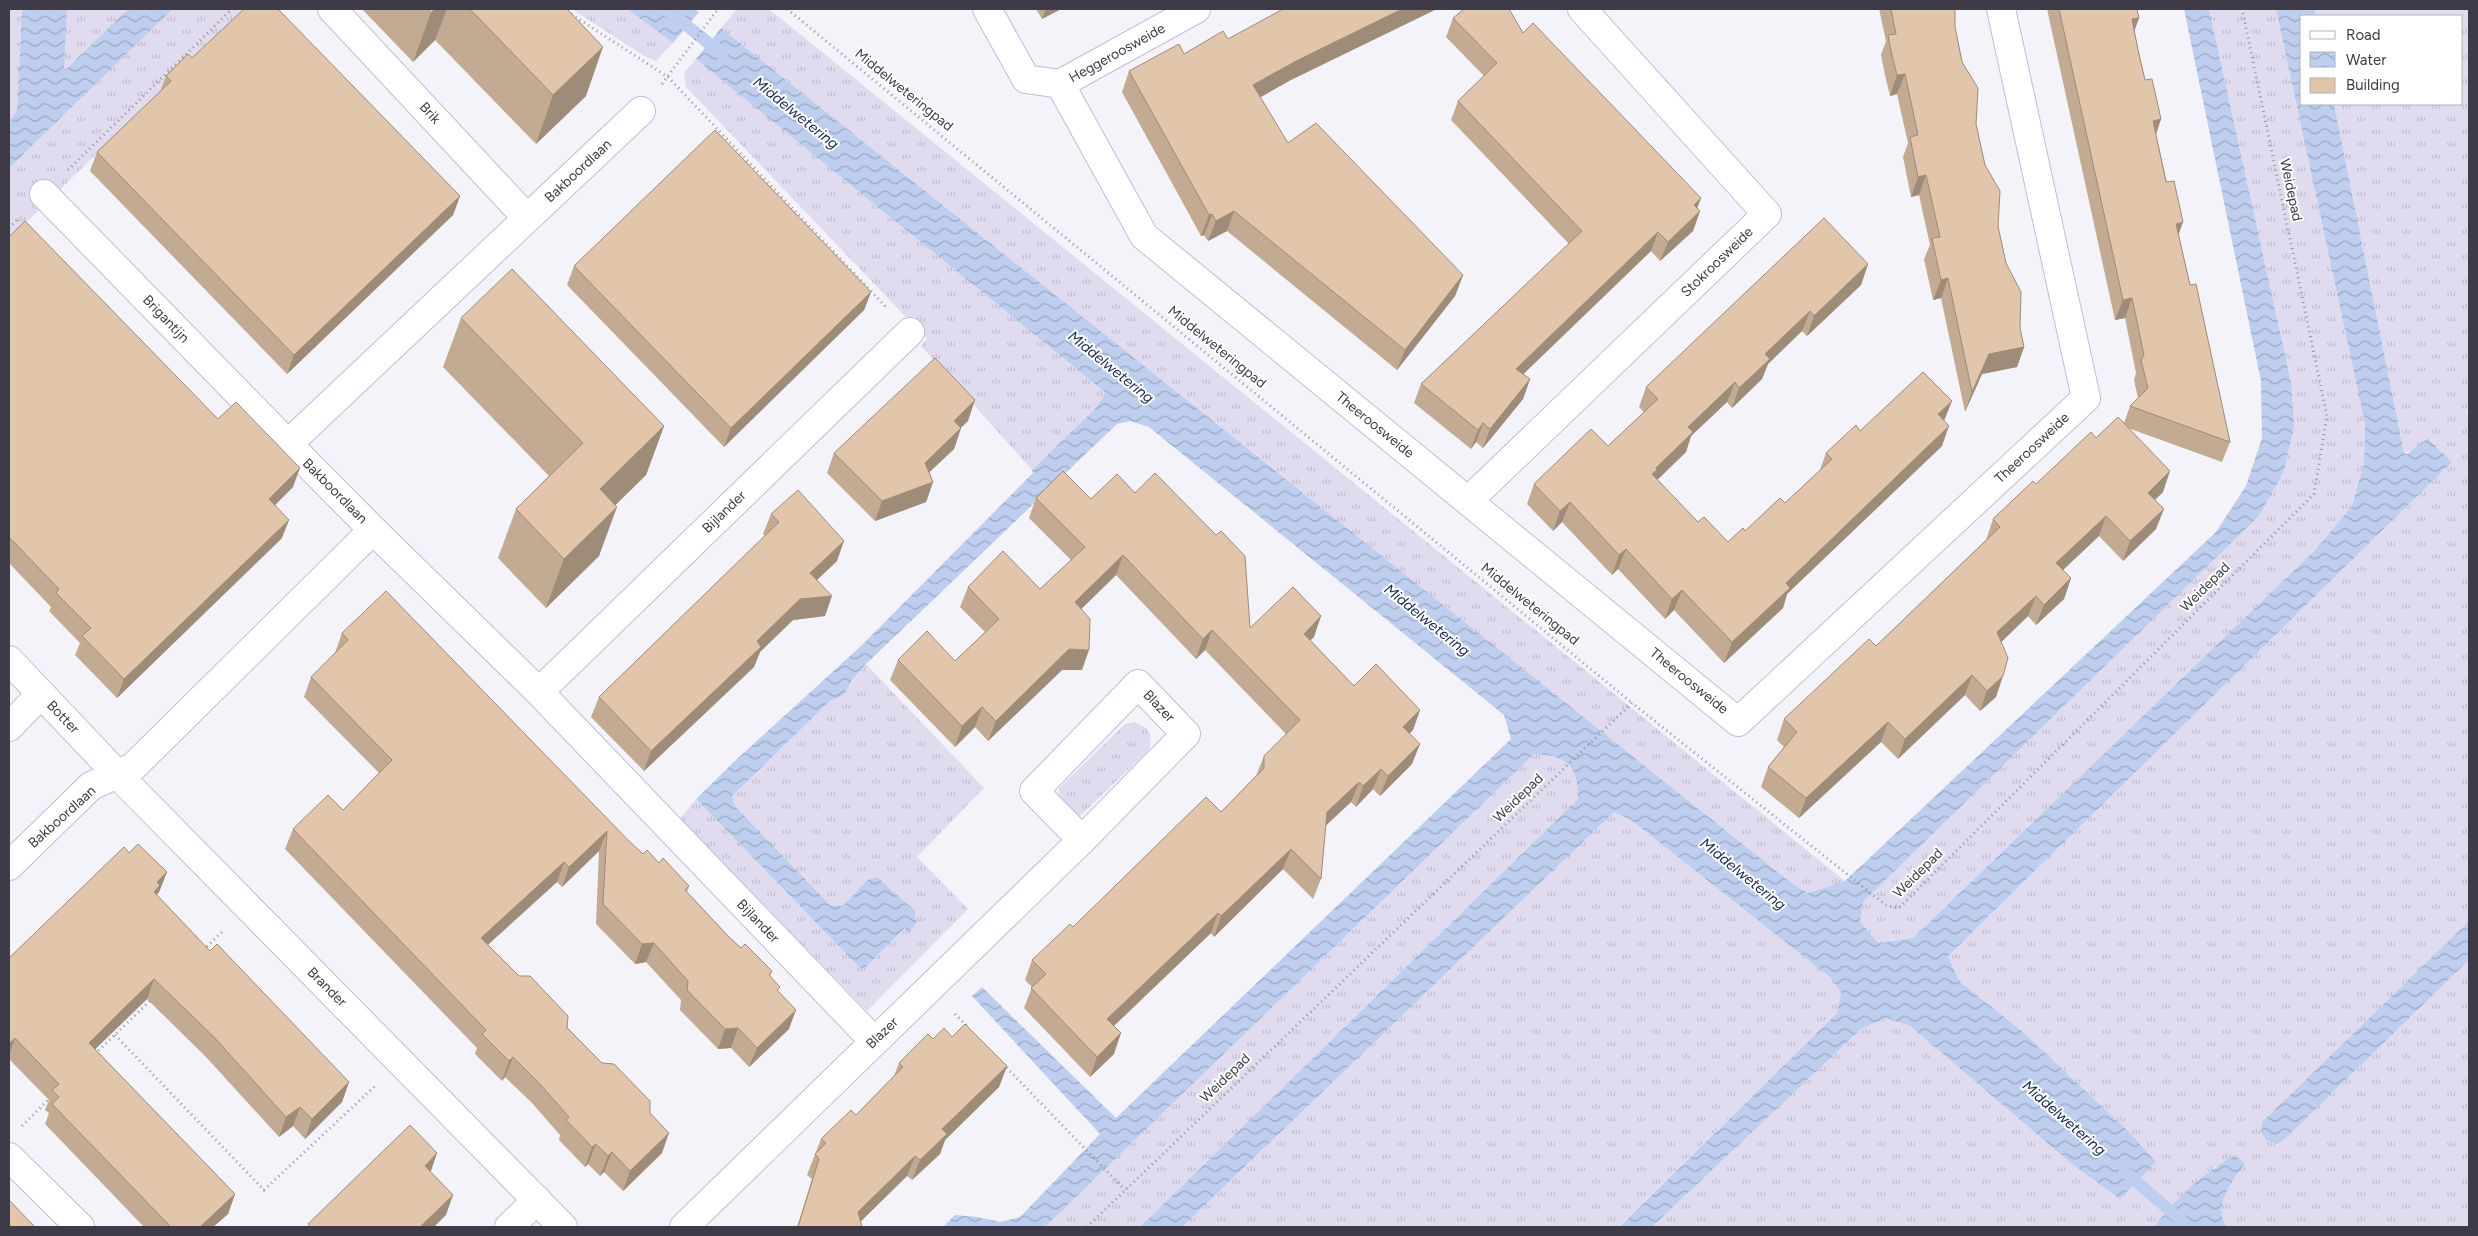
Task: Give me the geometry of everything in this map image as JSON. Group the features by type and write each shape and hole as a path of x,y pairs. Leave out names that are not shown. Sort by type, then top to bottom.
{"street":[{"name":"Brik","path":"332,9 528,218"},
{"name":"Heggeroosweide","path":"987,9 1026,79 1060,84 1196,9"},
{"name":"Stokroosweide","path":"1468,501 1767,214 1582,9"},
{"name":"Theeroosweide","path":"1060,84 1144,236 1738,722 2086,398 2002,9"},
{"name":"Bakboordlaan","path":"9,866 91,786 133,767 373,530 288,444 641,112"},
{"name":"Brigantijn","path":"44,194 288,444"},
{"name":"Bijlander","path":"539,692 910,332"},
{"name":"Bijlander","path":"373,530 539,692 874,1041"},
{"name":"Botter","path":"9,660 118,774"},
{"name":"Blazer","path":"684,1227 1082,840 1186,734 1138,684 1034,791 1082,840"},
{"path":"9,726 41,694"},
{"name":"Brander","path":"118,774 563,1227"},
{"path":"9,1157 80,1227"},
{"path":"509,1227 537,1200"}],"path":[{"path":"9,228 232,9"},
{"path":"563,9 668,77 910,332"},
{"name":"Middelweteringpad","path":"787,9 1632,703"},
{"name":"Weidepad","path":"1087,1227 1632,703 1887,906 1899,908 2314,494 2327,416 2242,9"},
{"path":"676,65 718,10"},
{"path":"199,954 248,907"},
{"path":"930,987 971,1030"},
{"path":"94,1056 157,994"},
{"path":"115,1035 264,1190 401,1062"},
{"path":"998,1058 1124,1190"},
{"path":"16,1131 58,1090"}],"green space":[{"path":"9,9 22,9 17,110 9,123"},
{"path":"67,9 128,9 67,68 63,68"},
{"path":"173,9 246,9 9,239 9,168"},
{"path":"572,9 627,9 673,43 656,61 644,56"},
{"path":"737,9 769,9 1845,881 1808,893 1794,885 721,28"},
{"path":"2209,9 2276,9 2365,424 2364,463 2352,506 2315,550 1913,938 1878,943 1860,921 1863,902 2259,516 2291,382"},
{"path":"2315,9 2469,9 2469,399 2467,412 2469,415 2469,921 2262,1122 2261,1132 2266,1140 2276,1143 2285,1139 2469,960 2469,1227 2227,1227 2223,1219 2223,1203 2230,1187 2245,1164 2216,1166 2169,1207 2154,1227 1652,1227 1861,1029 1886,1018 1910,1026 2072,1164 2119,1198 2156,1162 2128,1131 2023,1032 1959,981 1948,956 2452,462 2429,438 2413,450 2404,453 2334,105 2463,105 2463,15 2316,15"},
{"path":"696,59 1106,393 1094,410 1040,464 1032,470 921,346 927,339 686,87 684,73"},
{"path":"866,664 984,788 917,857 968,909 867,1011 679,820 696,799 861,969 866,967 915,919 915,911 877,877 867,880 843,906 831,906 734,805 732,796 830,701 849,686"},
{"path":"1135,722 1144,727 1149,733 1151,740 1149,750 1080,816 1069,815 1058,800 1059,788 1125,724"},
{"path":"1534,754 1555,757 1568,764 1576,778 1578,799 1140,1227 1045,1227"},
{"path":"1614,812 1631,820 1831,978 1841,993 1837,1013 1618,1227 1182,1227"}],"water":[{"path":"22,9 67,9 64,68 67,68 128,9 173,9 9,168 9,123 17,110"},
{"path":"627,9 694,9 699,12 673,43"},
{"path":"2184,9 2209,9 2291,382 2294,426 2284,471 2259,516 1863,902 1860,921 1878,943 1913,938 2315,550 2352,506 2364,463 2365,424 2276,9 2315,9 2316,15 2300,15 2300,105 2334,105 2404,453 2407,454 2428,438 2452,462 1948,956 1959,981 2023,1032 2128,1131 2156,1162 2120,1199 2072,1164 1910,1026 1886,1018 1861,1029 1652,1227 1619,1227 1837,1013 1841,993 1831,978 1631,820 1614,812 1182,1227 1140,1227 1578,799 1576,778 1568,764 1555,757 1534,754 1045,1227 943,1227 955,1215 1000,1222 1020,1217 1100,1134 972,996 982,987 1116,1118 1511,739 1504,715 1149,427 1130,421 1117,424 866,664 851,682 844,695 830,701 732,796 734,805 831,906 843,906 867,880 877,877 915,911 917,922 909,932 905,928 866,967 861,969 696,799 861,646 1033,473 1032,470 1094,410 1106,393 696,59 721,28 1794,885 1808,893 1845,881 2216,532 2246,486 2262,438 2261,381"},
{"path":"2469,921 2469,960 2285,1139 2276,1144 2266,1140 2261,1132 2262,1122"},
{"path":"2235,1155 2245,1164 2230,1186 2223,1203 2223,1219 2227,1227 2154,1227 2171,1206 2191,1187"}],"building":[{"path":"244,9 278,9 460,196 294,355 97,152 171,81 166,76 188,54 192,58"},
{"path":"427,9 435,9 431,13"},
{"path":"470,9 567,9 603,47 553,95"},
{"path":"1283,9 1402,9 1296,61 1253,85 1288,143 1316,123 1463,275 1405,350 1234,211 1216,221 1212,214 1209,215 1129,71 1179,44 1184,54 1223,31 1228,39"},
{"path":"1464,9 1509,9 1523,33 1533,23 1701,198 1694,205 1700,211 1668,242 1658,232 1516,369 1530,379 1490,429 1483,423 1478,430 1421,384 1582,231 1458,101 1497,63 1453,18"},
{"path":"1891,9 1955,9 1955,27 1962,62 1978,88 1976,124 1985,165 2000,191 1998,226 2006,263 2021,292 2020,328 2024,347 1989,354 1972,392 1948,278 1941,280 1932,238 1940,237 1926,175 1918,177 1910,137 1918,135 1905,74 1897,75 1892,55 1888,35 1896,34"},
{"path":"2059,9 2137,9 2139,18 2132,19 2145,80 2152,79 2161,119 2153,121 2166,182 2174,181 2183,222 2176,224 2190,285 2196,284 2230,442 2130,406 2148,388 2141,360 2144,355 2132,298 2123,300"},
{"path":"715,130 871,292 731,428 574,266"},
{"path":"1824,218 1868,264 1814,316 1810,311 1765,354 1770,359 1739,388 1735,382 1688,427 1693,432 1652,474 1698,522 1704,517 1728,542 1743,528 1745,531 1780,498 1785,503 1832,459 1826,453 1856,425 1860,431 1923,372 1952,401 1938,414 1949,426 1786,583 1790,588 1732,642 1682,590 1672,599 1626,549 1619,555 1570,502 1560,511 1534,484 1591,429 1608,446 1658,399 1646,387"},
{"path":"25,221 218,419 236,402 300,468 269,499 289,520 124,679 82,636 91,628 56,593 59,589 9,537 9,237"},
{"path":"512,269 664,426 600,489 617,507 564,559 516,509 583,443 461,318"},
{"path":"935,358 975,400 954,421 961,428 925,463 933,482 882,501 834,453"},
{"path":"2118,417 2170,471 2148,493 2164,509 2130,541 2106,516 2056,563 2071,578 2044,605 2036,596 1997,632 2008,658 2003,676 1987,691 1972,675 1905,739 1888,722 1806,798 1768,767 1797,732 1784,719 1869,639 1876,646 2000,527 1993,519 2033,481 2036,484 2091,432 2096,438"},
{"path":"1063,471 1091,499 1117,474 1135,493 1155,473 1216,535 1221,531 1245,556 1250,628 1293,587 1321,616 1304,634 1354,686 1376,664 1420,710 1403,727 1420,744 1388,776 1381,769 1363,786 1359,782 1327,812 1321,879 1291,849 1221,916 1218,913 1107,1019 1121,1033 1097,1057 1031,988 1046,974 1032,960 1070,924 1073,927 1206,797 1221,812 1264,768 1264,756 1300,720 1212,630 1203,639 1123,555 1075,602 1090,619 1089,650 1069,649 996,721 982,707 962,726 898,660 927,631 955,661 999,619 968,587 1003,551 1040,589 1085,547 1036,498"},
{"path":"798,490 844,541 810,573 832,596 800,599 757,641 761,647 651,751 599,697 779,522 771,514"},
{"path":"386,591 629,841 643,854 647,850 659,863 663,858 689,886 685,890 729,937 741,948 745,944 772,971 769,975 780,987 777,990 796,1010 757,1048 738,1028 725,1029 687,990 688,981 654,943 642,944 603,904 607,831 569,867 564,862 481,938 519,976 530,976 568,1016 567,1028 602,1063 614,1064 650,1101 650,1113 669,1133 630,1171 612,1152 608,1156 596,1144 592,1147 566,1120 569,1117 539,1083 513,1057 509,1061 482,1034 486,1030 293,829 328,795 343,810 392,760 311,677 348,640 342,633"},
{"path":"138,844 167,872 157,882 160,885 154,892 210,951 217,944 349,1082 312,1119 300,1107 286,1117 214,1037 154,979 123,1009 89,1043 235,1194 200,1227 171,1227 52,1104 59,1097 52,1090 59,1084 15,1038 9,1044 9,958 124,847 129,853"},
{"path":"965,1024 1007,1066 942,1129 947,1134 920,1160 915,1156 858,1212 862,1227 798,1227 819,1159 815,1154 826,1143 821,1139 851,1110 856,1115 903,1067 899,1063 928,1034 933,1039 944,1028 952,1037"},
{"path":"410,1125 437,1153 425,1166 453,1195 420,1227 310,1227 308,1224"},
{"path":"9,1200 35,1227 9,1227"}],"waterway":[{"name":"Middelwetering","path":"666,9 722,54"},
{"name":"Middelwetering","path":"2124,1171 2189,1227"}]}
